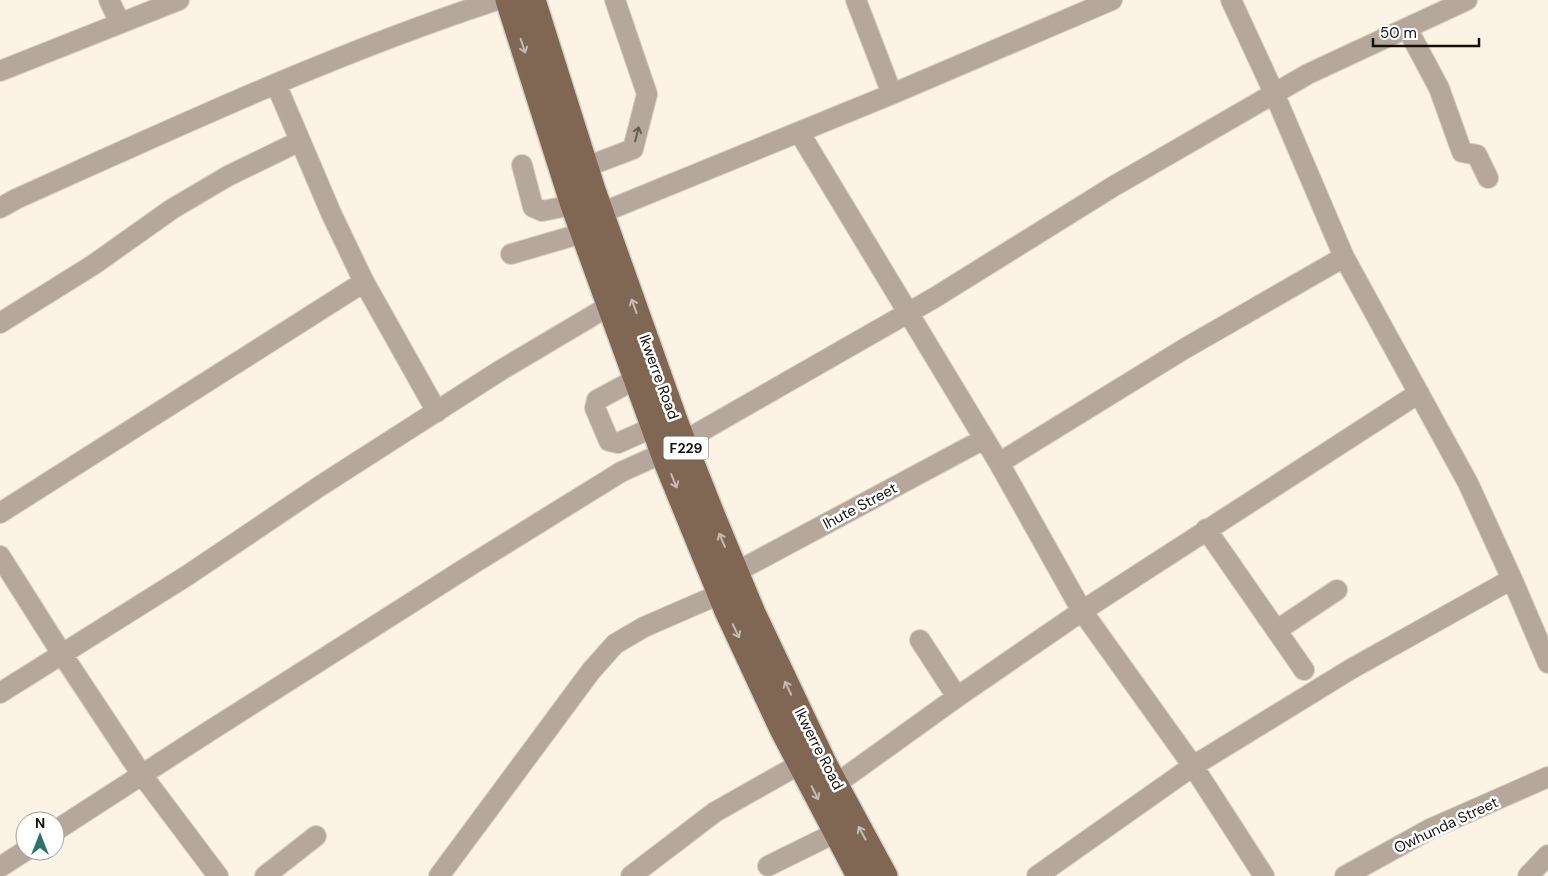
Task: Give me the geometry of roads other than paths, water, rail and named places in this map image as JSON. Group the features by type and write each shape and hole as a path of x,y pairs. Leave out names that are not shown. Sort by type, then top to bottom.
{"main road":[{"name":"Ikwerre Road","path":"508,0 573,205 654,427 673,447 736,572 753,613 836,784 885,876"},
{"name":"Ikwerre Road","path":"533,0 720,594 782,729 859,876"}],"street":[{"path":"109,0 120,24"},
{"path":"0,71 179,0"},
{"path":"0,208 16,199 276,84 432,21 497,0"},
{"path":"586,168 633,149 647,94 615,0"},
{"path":"856,0 892,94"},
{"path":"601,213 892,94 1112,0"},
{"path":"1231,0 1274,93 1344,257 1468,483 1512,578 1548,664"},
{"path":"65,825 458,573 621,472 673,447 908,313 1114,186 1308,74 1467,0"},
{"path":"1407,28 1439,88 1462,152 1477,155 1488,178"},
{"path":"276,84 331,212 364,282 437,412"},
{"path":"800,132 999,463 1082,611 1193,766 1264,876"},
{"path":"0,323 93,265 172,209 228,176 300,141"},
{"path":"522,165 533,207 542,211 573,205"},
{"path":"511,254 583,233"},
{"path":"999,463 1184,349 1344,257"},
{"path":"0,513 364,282"},
{"path":"0,693 188,575 320,486 501,370 609,306"},
{"path":"636,379 597,400 594,408 609,441 613,444 618,444 654,427"},
{"path":"836,784 957,697 1082,611 1419,393"},
{"name":"Ihute Street","path":"736,572 984,440"},
{"path":"1206,529 1304,670"},
{"path":"0,556 142,775 218,876"},
{"path":"1037,876 1193,766 1351,669 1512,578"},
{"path":"1277,630 1337,590"},
{"path":"439,876 591,671 614,644 644,627 720,594"},
{"path":"920,640 957,697"},
{"path":"631,876 654,869 715,812 800,764"},
{"name":"Owhunda Street","path":"1345,876 1430,829 1548,777"},
{"path":"768,866 835,833"},
{"path":"265,876 316,836"},
{"path":"1528,876 1548,855"},
{"path":"0,867 15,857"}]}
